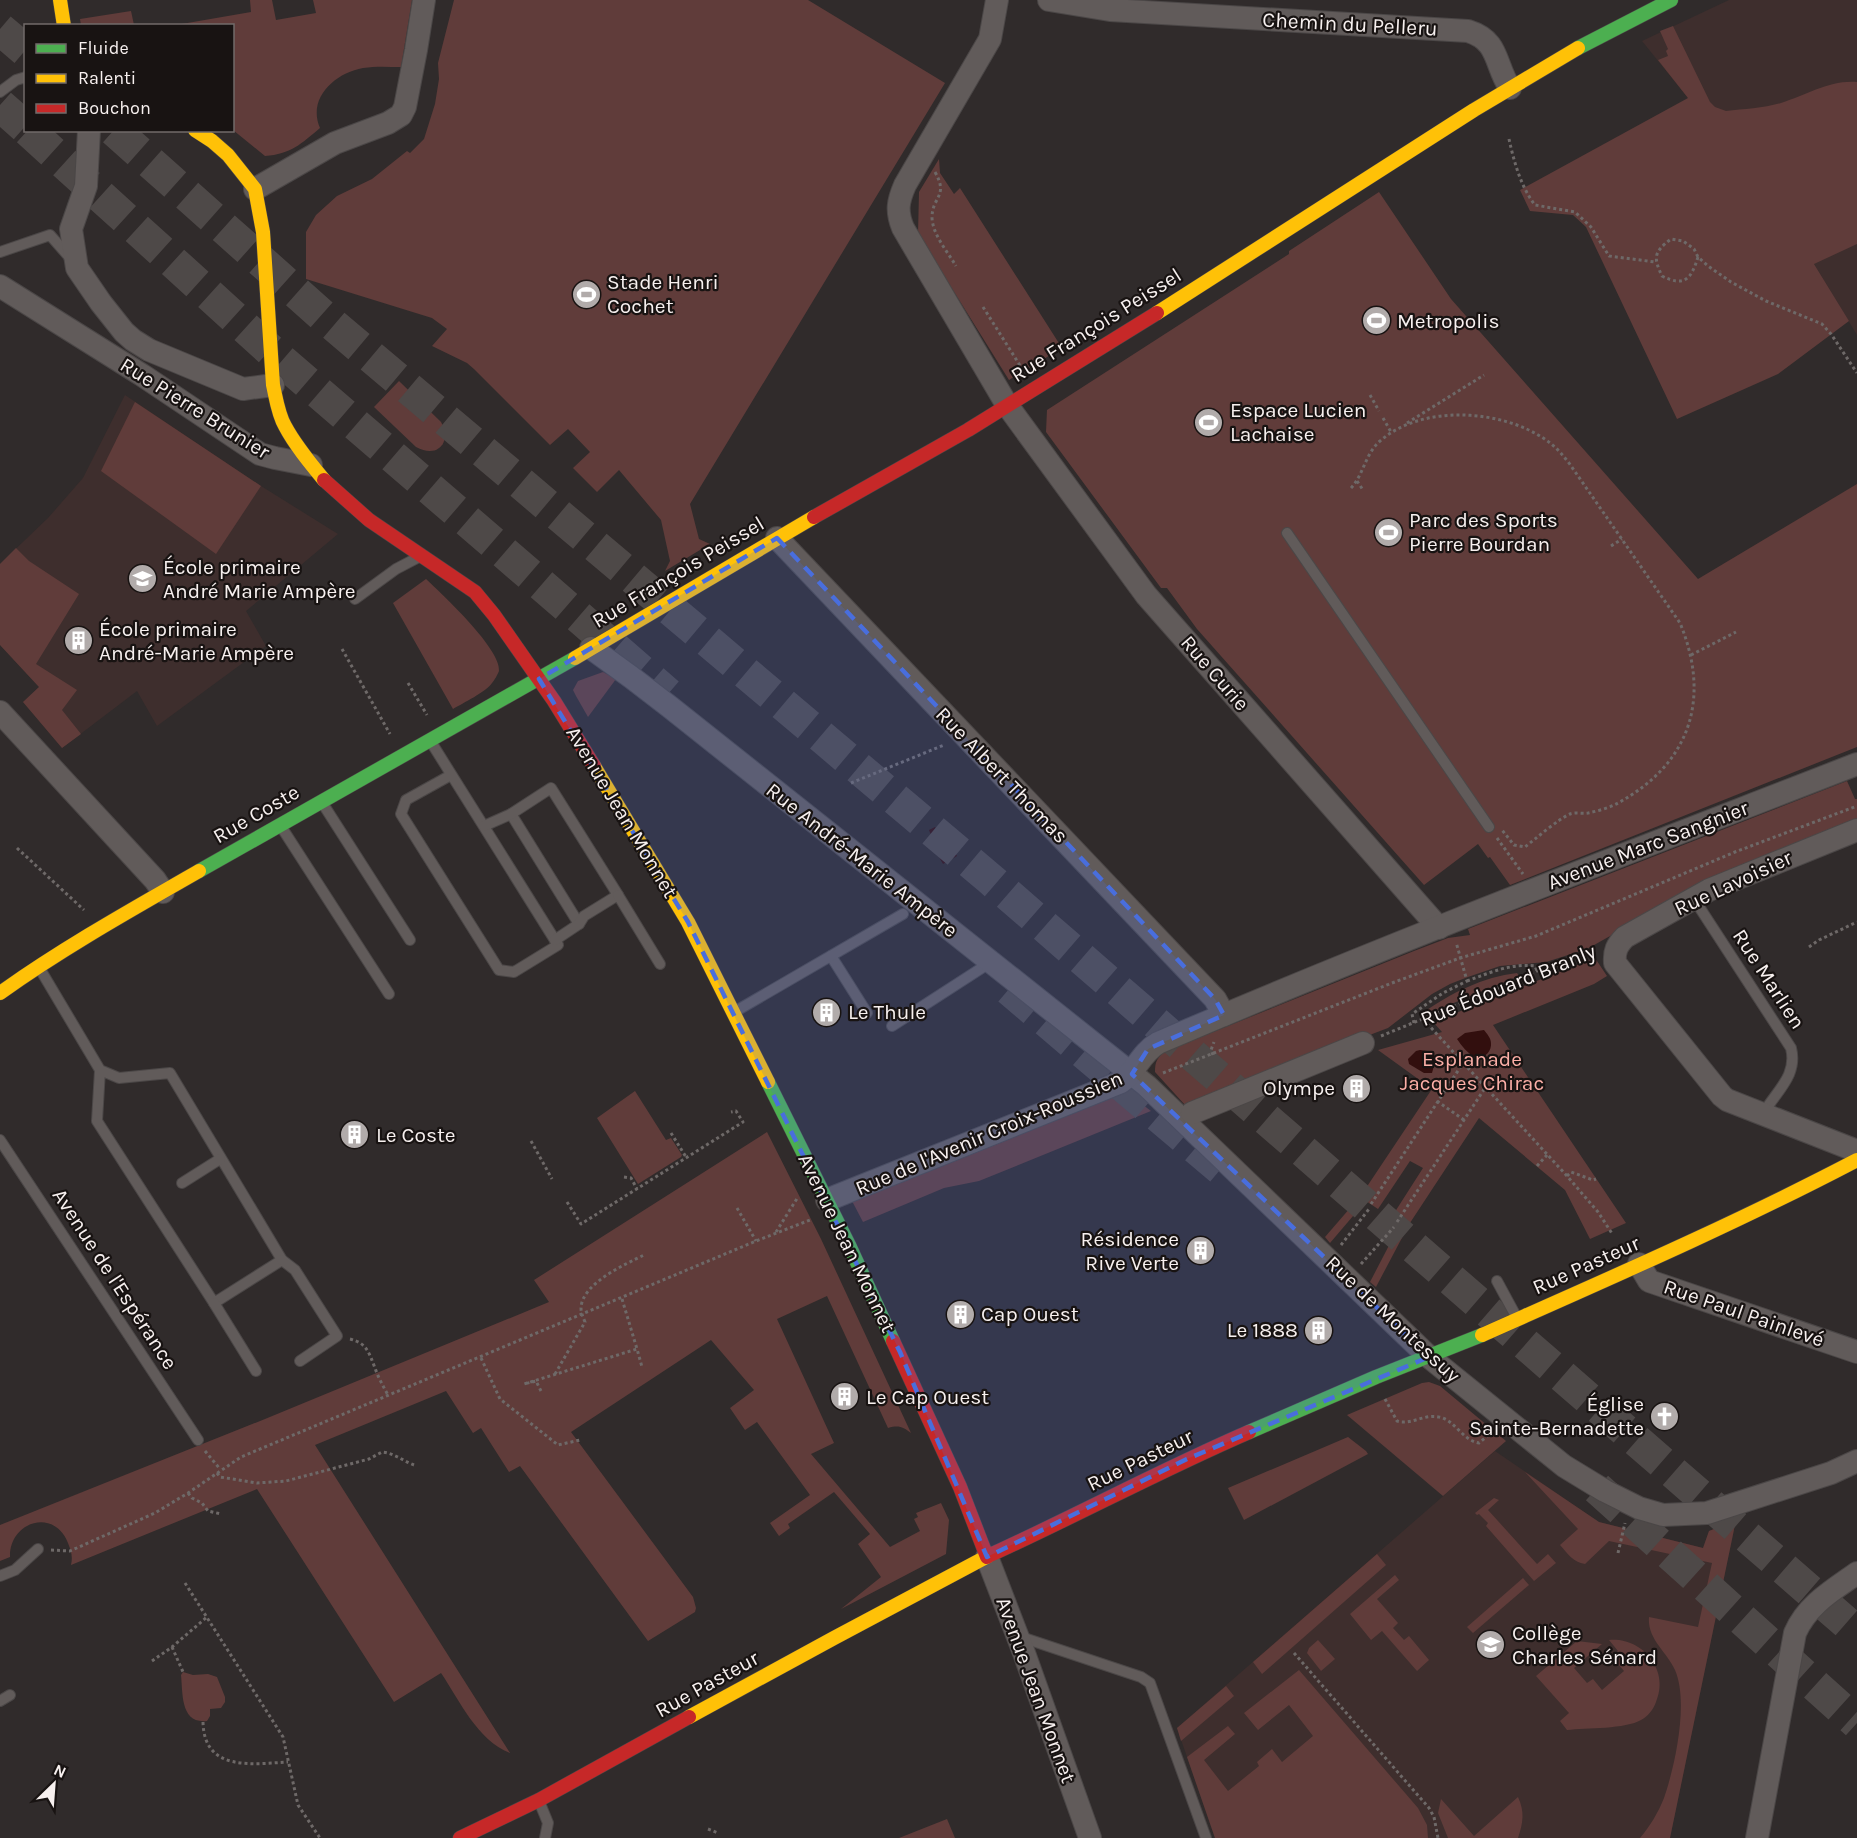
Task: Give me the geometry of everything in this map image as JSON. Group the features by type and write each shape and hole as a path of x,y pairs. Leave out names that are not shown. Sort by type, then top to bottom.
{"street":[{"path":"60,0 64,24"},
{"path":"255,189 335,143 401,116 410,84 424,0"},
{"name":"Rue Curie","path":"997,0 990,39 898,201 898,215 903,228 1007,405 1146,595 1447,932"},
{"name":"Chemin du Pelleru","path":"1049,0 1468,31 1483,37 1492,46 1504,79 1510,88"},
{"name":"Rue François Peissel","path":"539,679 777,538 968,430 1123,335 1510,88 1586,43 1671,0"},
{"path":"89,132 86,186 71,229 77,268 101,303 124,332 149,350 243,389 273,386"},
{"path":"198,132 228,155 255,189 263,232 273,386 284,425 311,465 327,484 351,506 475,592 539,679"},
{"name":"Rue Pierre Brunier","path":"0,286 260,454 311,465"},
{"name":"Rue Albert Thomas","path":"777,538 1215,999 1224,1015"},
{"name":"Rue André-Marie Ampère","path":"591,648 639,683 1139,1080"},
{"name":"Rue Coste","path":"0,993 38,966 100,928 433,737 539,679"},
{"name":"Avenue Jean Monnet","path":"539,679 669,888 865,1277 960,1486 1018,1636 1090,1838"},
{"path":"0,712 155,880 163,892"},
{"name":"Avenue Marc Sangnier","path":"1447,932 1534,890 1857,764"},
{"name":"Rue Lavoisier","path":"1616,948 1625,937 1709,890 1857,830"},
{"name":"Rue de l'Avenir Croix-Roussien","path":"827,1200 1121,1082 1139,1080 1148,1049 1158,1043 1224,1015 1447,932"},
{"name":"Rue Édouard Branly","path":"1616,948 1615,963 1722,1096 1727,1100 1857,1151"},
{"path":"1192,1113 1363,1043"},
{"name":"Rue de Montessuy","path":"1139,1080 1429,1357 1564,1466 1605,1491 1631,1504 1663,1515 1707,1513 1831,1473 1857,1461"},
{"name":"Rue Pasteur","path":"460,1838 539,1800 987,1557 1187,1459 1376,1377 1457,1346 1639,1264 1857,1160"},
{"name":"Rue Paul Painlevé","path":"1639,1264 1649,1281 1656,1284 1857,1352"},
{"path":"1757,1838 1795,1633 1805,1613 1857,1573"}],"lane":[{"path":"0,92 16,80 24,78"},
{"path":"0,252 50,235 77,268"},
{"path":"1287,533 1493,824"},
{"path":"355,599 396,569 422,555"},
{"path":"433,737 452,775 558,945 514,972 499,970 401,814 406,800 452,775"},
{"path":"484,826 511,814 551,789 660,964"},
{"path":"321,801 410,940"},
{"path":"511,814 579,924"},
{"path":"280,824 389,994"},
{"path":"555,940 579,924 584,916 618,895"},
{"name":"Rue Marlien","path":"1694,899 1791,1048 1794,1058 1793,1067 1763,1114"},
{"path":"733,1012 903,914"},
{"path":"831,956 867,1012"},
{"path":"892,1026 991,962"},
{"path":"38,966 100,1070 98,1121 256,1371"},
{"path":"100,1070 119,1078 170,1073 282,1260 295,1270 337,1336 300,1361"},
{"name":"Avenue de l'Espérance","path":"0,1140 198,1440"},
{"path":"182,1183 220,1159"},
{"path":"214,1303 282,1260"},
{"path":"1497,1281 1517,1318"},
{"path":"0,1576 15,1570 38,1549"},
{"path":"1018,1636 1141,1677 1150,1683 1206,1838"},
{"path":"0,1701 10,1695"},
{"path":"539,1800 548,1823 545,1838"}],"path":[{"path":"1509,139 1513,160 1528,196 1535,205 1575,212 1591,227 1609,256 1655,262"},
{"path":"920,159 935,172 939,180 941,193 933,211 933,226 956,266"},
{"path":"1698,257 1691,275 1682,282 1674,282 1662,276 1655,262 1658,251 1671,239 1683,241 1694,249 1698,257 1708,266 1731,282 1757,296 1822,324 1832,334 1857,373"},
{"path":"983,307 1025,374"},
{"path":"1351,488 1357,481 1373,447 1392,432 1484,375"},
{"path":"1370,395 1379,411"},
{"path":"1392,432 1431,418 1460,415 1498,418 1537,434 1558,449 1674,613 1691,655 1695,686 1692,716 1678,747 1653,779 1608,807 1586,813 1569,814 1525,847 1514,845 1493,824"},
{"path":"1383,418 1392,432"},
{"path":"1357,481 1363,490"},
{"path":"1611,546 1622,539"},
{"path":"1691,655 1736,632"},
{"path":"342,649 402,755"},
{"path":"408,683 433,737"},
{"path":"851,783 964,736"},
{"path":"1139,1080 1153,1078 1460,958 1536,936 1735,852 1857,806"},
{"path":"1493,824 1534,890"},
{"path":"17,848 100,928"},
{"path":"1809,947 1857,922"},
{"path":"1447,932 1460,958 1467,981"},
{"name":"Rue Édouard Branly","path":"1363,1043 1603,945 1616,948"},
{"path":"1414,1023 1412,1014 1443,993 1467,981 1507,967 1535,966 1537,971"},
{"path":"1423,1019 1567,1176 1598,1212 1613,1235"},
{"path":"1371,1204 1463,1063"},
{"path":"1397,1222 1485,1088"},
{"path":"1437,1101 1464,1120"},
{"path":"567,1203 581,1224 743,1122 736,1111 732,1112"},
{"path":"671,1133 687,1158"},
{"path":"531,1141 552,1179"},
{"path":"1537,1166 1547,1155"},
{"path":"1567,1176 1571,1172 1596,1179"},
{"path":"624,1177 631,1178 637,1189"},
{"path":"775,1234 800,1194"},
{"path":"737,1208 756,1241"},
{"path":"1329,1260 1368,1209"},
{"path":"38,1549 70,1551 155,1513 241,1457 811,1220"},
{"path":"1348,1278 1394,1227"},
{"path":"555,1374 585,1322 582,1304 597,1282 644,1255"},
{"path":"622,1298 642,1367"},
{"path":"337,1336 357,1341 367,1348 388,1395"},
{"path":"541,1390 536,1381 524,1384 637,1349"},
{"path":"481,1357 500,1399 558,1445 580,1440"},
{"path":"1387,1405 1397,1421 1406,1423 1432,1416 1441,1417 1469,1439 1479,1443 1507,1419"},
{"path":"198,1440 219,1471 220,1477 257,1483 286,1481 369,1459 382,1452 414,1465"},
{"path":"188,1493 202,1503 208,1511 220,1514"},
{"path":"1618,1553 1631,1504"},
{"path":"185,1583 283,1737 298,1806 320,1838"},
{"path":"152,1661 207,1617"},
{"path":"172,1647 183,1672"},
{"path":"1294,1653 1428,1808 1434,1817 1438,1838"},
{"path":"203,1722 206,1742 216,1755 248,1764 288,1762"},
{"path":"708,1829 718,1833"}],"highlighted area":[{"path":"777,538 1215,999 1224,1015 1148,1049 1132,1074 1429,1357 1187,1459 987,1557 900,1352 688,922 539,679"}],"shaded area":[{"path":"1729,0 1857,0 1857,335 1814,264 1642,41"},
{"name":"École primaire André Marie Ampère","path":"125,395 261,486 338,534 246,611 266,646 157,726 137,691 62,748 23,702 39,687 0,645 0,564 48,518 83,478"},
{"path":"935,827 938,831 941,829 957,856 943,864 928,837 931,835 929,830"},
{"path":"1484,1030 1490,1039 1491,1046 1484,1056 1478,1058 1470,1054 1457,1039 1465,1033"},
{"path":"1420,1050 1427,1051 1434,1056 1432,1073 1424,1073 1409,1064 1408,1059"},
{"name":"Collège Charles Sénard","path":"1495,1451 1599,1522 1703,1548 1709,1531 1736,1520 1670,1838 1215,1838 1177,1728"}],"green space":[{"path":"250,0 272,0 276,20 316,13 313,0 412,0 401,67 363,68 343,75 326,89 321,97 317,107 320,128 289,150 265,156 234,131 234,24 182,24 251,12"},
{"name":"Stade Henri Cochet","path":"454,0 808,0 945,83 690,504 699,539 710,544 665,571 670,561 661,520 619,470 597,492 573,468 590,452 568,429 550,445 467,363 432,346 447,329 432,318 306,279 306,232 316,215 337,196 372,179 407,151 410,153 424,139 435,104 439,79 438,63"},
{"path":"131,11 134,24 81,24 80,19"},
{"path":"1673,26 1710,102 1715,107 1726,111 1774,105 1837,83 1857,82 1857,244 1814,264 1849,321 1778,374 1677,419 1586,227 1573,215 1530,211 1520,190 1688,98 1658,60 1668,56 1666,51 1668,49 1660,31"},
{"path":"939,159 940,173 954,194 960,188 1062,348 1009,380 918,234 919,192"},
{"name":"Parc des Sports Pierre Bourdan","path":"1379,192 1451,299 1698,579 1857,484 1857,747 1510,885 1478,844 1424,885 1197,629 1167,588 1161,588 1046,432 1047,410 1289,254 1289,251"},
{"path":"399,381 441,422 444,429 444,442 436,450 416,447 374,407"},
{"path":"135,402 261,486 216,554 101,471"},
{"path":"16,548 29,561 79,594 36,664 77,690 62,710 81,734 62,748 23,702 39,687 0,645 0,564"},
{"path":"426,579 470,623 491,650 499,671 495,679 480,694 453,709 393,603"},
{"path":"603,672 616,679 588,717 573,690 578,681"},
{"path":"1847,781 1857,799 1857,822 1667,904 1587,949 1546,962 1500,966 1468,977 1432,994 1388,1028 1185,1105 1155,1072 1157,1060 1166,1051 1448,938 1470,935 1468,929"},
{"name":"Esplanade Jacques Chirac","path":"1595,958 1607,976 1594,984 1493,1025 1626,1223 1590,1239 1565,1190 1479,1118 1406,1229 1391,1218 1423,1168 1410,1161 1378,1209 1360,1197 1432,1089 1378,1050 1442,1032 1433,1022"},
{"path":"1517,973 1519,976 1427,1014 1424,1012 1468,987 1492,978"},
{"path":"635,1091 666,1140 671,1138 682,1155 638,1184 597,1118"},
{"path":"1126,1092 1151,1111 979,1181 944,1188 863,1222 852,1201"},
{"path":"767,1132 821,1239 911,1433 901,1427 888,1428 827,1296 777,1319 834,1443 811,1454 890,1547 920,1531 914,1519 918,1517 916,1513 941,1503 949,1520 946,1554 841,1609 881,1577 858,1544 870,1534 834,1492 788,1524 790,1528 779,1536 770,1523 810,1495 757,1422 745,1430 730,1408 754,1390 711,1340 571,1432 693,1597 695,1612 648,1641 520,1466 509,1472 481,1428 473,1433 446,1391 315,1445 510,1753 488,1739 470,1719 441,1673 394,1702 257,1489 71,1565 71,1551 61,1532 53,1525 43,1522 33,1523 17,1535 10,1557 0,1561 0,1525 549,1302 534,1280"},
{"path":"1357,1200 1362,1204 1359,1209 1330,1243 1325,1237"},
{"path":"1397,1230 1404,1234 1376,1287 1370,1282"},
{"path":"1429,1382 1440,1386 1506,1441 1443,1496 1347,1415"},
{"path":"1348,1437 1368,1454 1244,1520 1228,1488"},
{"path":"1525,1472 1599,1522 1703,1548 1709,1531 1736,1520 1670,1838 1640,1838 1654,1819 1664,1798 1676,1752 1681,1716 1679,1683 1675,1670 1654,1639 1649,1617 1698,1627 1712,1563 1609,1541 1585,1564 1577,1561 1560,1545 1578,1529"},
{"path":"1494,1498 1499,1500 1488,1510 1537,1564 1548,1554 1556,1563 1534,1581 1486,1526 1488,1523 1475,1513"},
{"path":"1377,1554 1386,1565 1262,1674 1253,1662"},
{"path":"1395,1575 1399,1580 1377,1599 1398,1623 1393,1628 1404,1640 1409,1636 1429,1660 1417,1671 1382,1631 1371,1640 1350,1614"},
{"path":"1523,1578 1529,1585 1473,1633 1467,1627"},
{"path":"1318,1640 1335,1659 1321,1671 1307,1653"},
{"path":"1609,1640 1633,1644 1651,1658 1659,1679 1655,1705 1646,1717 1634,1723 1616,1727 1567,1730 1560,1721 1569,1713 1536,1676 1577,1641 1602,1644 1574,1668 1587,1683 1593,1679 1602,1690 1624,1671 1612,1657 1618,1651"},
{"path":"1299,1670 1418,1808 1427,1825 1428,1838 1215,1838 1187,1757 1228,1726 1235,1734 1204,1760 1228,1791 1259,1766 1257,1762 1272,1749 1282,1762 1313,1736 1289,1705 1258,1730 1244,1713"},
{"path":"183,1672 217,1677 225,1702 221,1708 210,1709 207,1721 198,1721 187,1713 183,1698 181,1675"},
{"path":"1226,1686 1234,1696 1181,1741 1177,1728"},
{"path":"1518,1797 1522,1808 1522,1818 1518,1838 1448,1838 1438,1813 1441,1799 1474,1836"},
{"path":"947,1819 955,1838 899,1838"}],"tunnel":[{"path":"0,29 24,49"},
{"path":"0,105 24,126"},
{"path":"30,132 281,360 668,694"},
{"path":"116,132 324,317 989,878 1857,1632"},
{"path":"1009,989 1221,1169"},
{"path":"1597,1488 1857,1723"}],"traffic: fast":[{"path":"1578,48 1671,0"},
{"path":"199,871 575,658"},
{"path":"768,1082 849,1245 893,1341"},
{"path":"1249,1432 1376,1377 1482,1335"}],"traffic: slow":[{"path":"60,0 64,24"},
{"path":"1157,313 1474,110 1578,48"},
{"path":"198,132 228,155 255,189 263,232 273,385 283,421 293,440 324,480"},
{"path":"575,658 814,517"},
{"path":"594,766 688,922 768,1082"},
{"path":"0,993 73,945 199,871"},
{"path":"1482,1335 1718,1229 1857,1160"},
{"path":"689,1717 988,1556"}],"traffic: jam":[{"path":"814,517 968,430 1157,313"},
{"path":"324,480 369,520 475,592 494,615 554,701 594,766"},
{"path":"893,1341 960,1487 987,1557"},
{"path":"988,1556 1249,1432"},
{"path":"460,1838 539,1800 689,1717"}],"place":[{"name":"Stade Henri Cochet","path":"586,294"},
{"name":"Metropolis","path":"1376,321"},
{"name":"Espace Lucien Lachaise","path":"1209,422"},
{"name":"Parc des Sports Pierre Bourdan","path":"1388,532"},
{"name":"École primaire André Marie Ampère","path":"142,579"},
{"name":"École primaire André-Marie Ampère","path":"78,641"},
{"name":"Le Thule","path":"827,1012"},
{"name":"Olympe","path":"1356,1088"},
{"name":"Le Coste","path":"355,1135"},
{"name":"Résidence Rive Verte","path":"1200,1251"},
{"name":"Cap Ouest","path":"960,1314"},
{"name":"Le 1888","path":"1319,1330"},
{"name":"Le Cap Ouest","path":"845,1397"},
{"name":"Église Sainte-Bernadette","path":"1665,1416"},
{"name":"Collège Charles Sénard","path":"1491,1645"}]}
